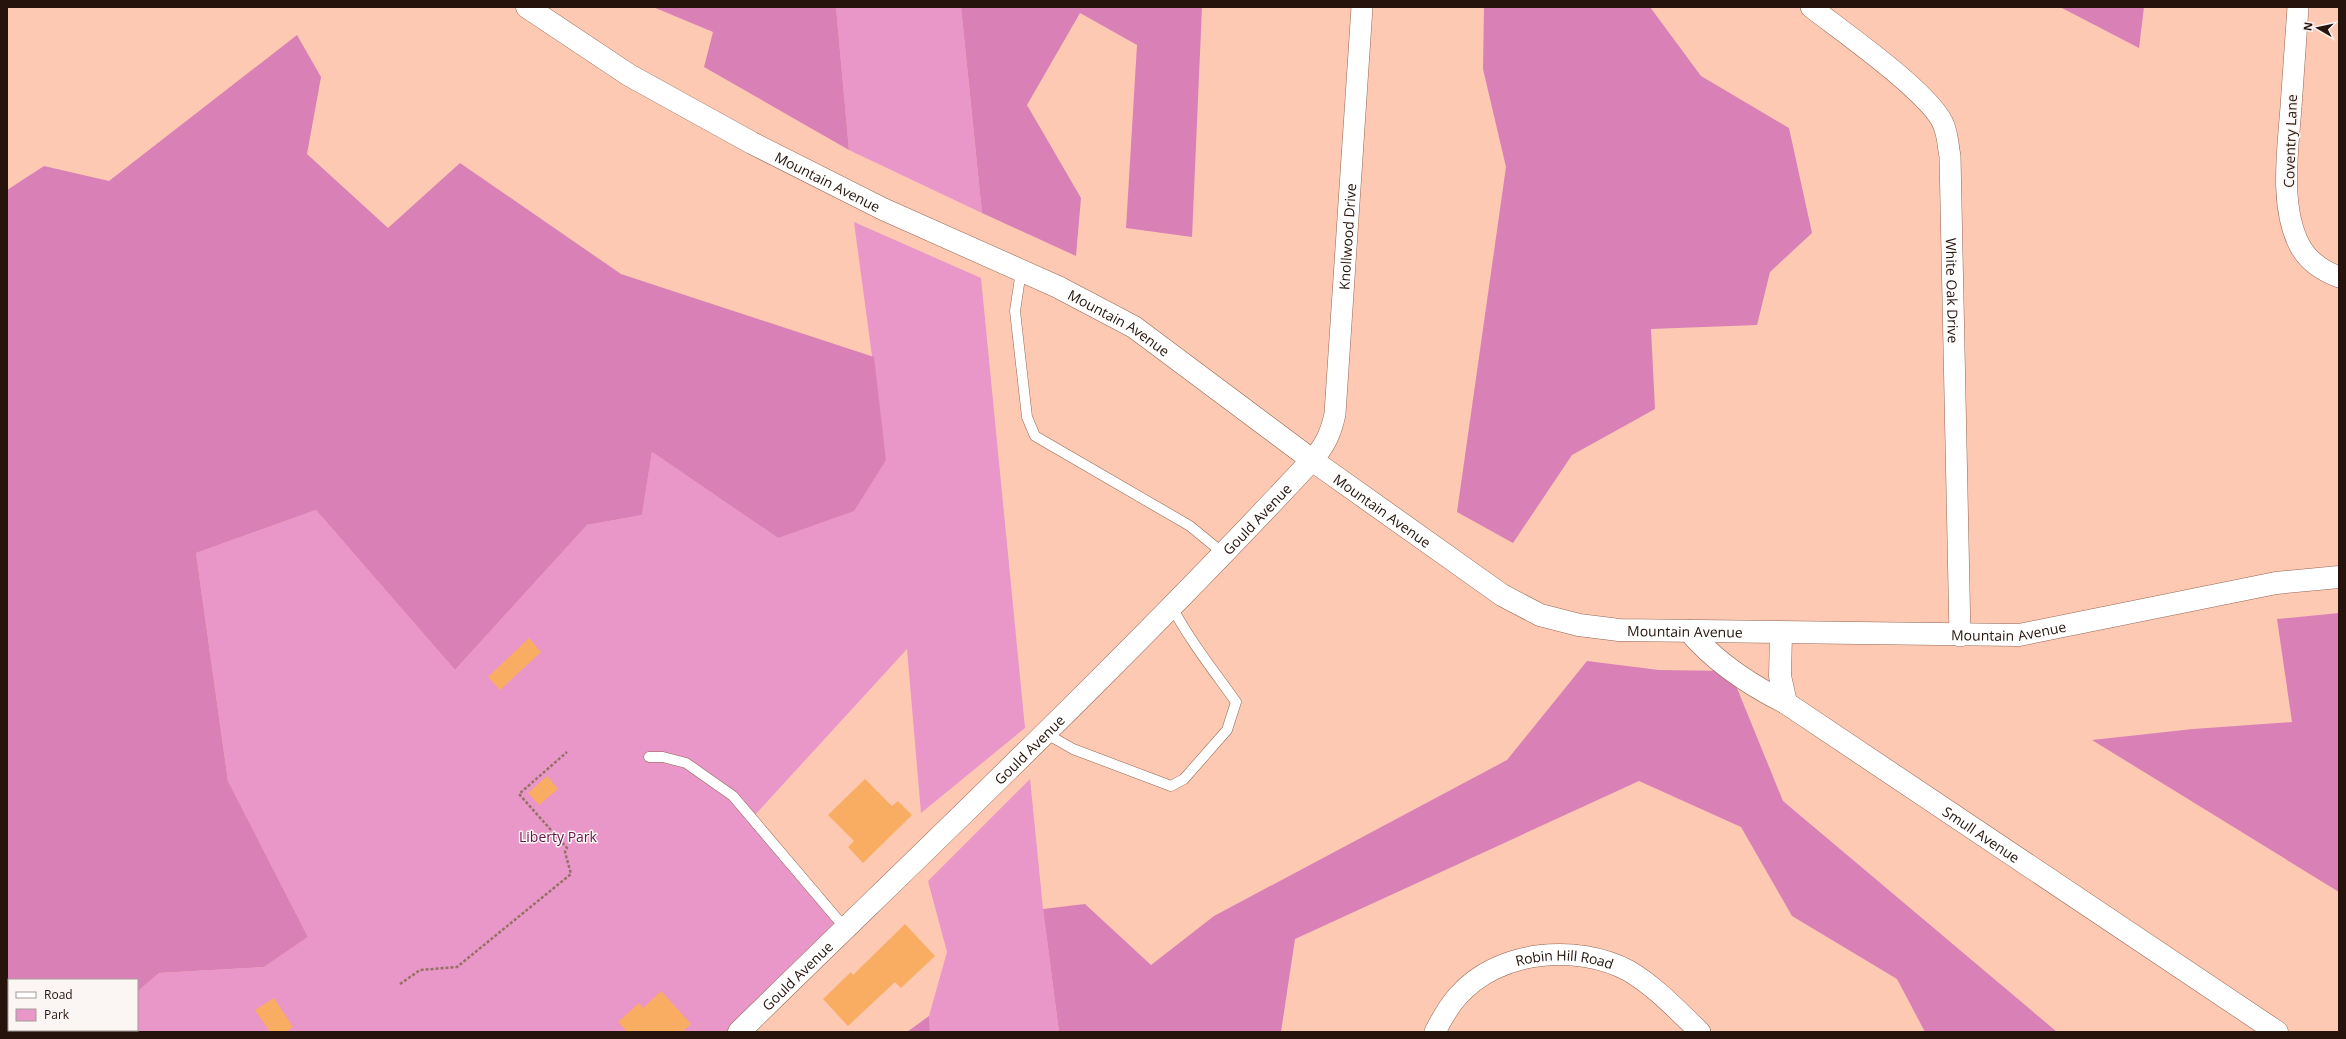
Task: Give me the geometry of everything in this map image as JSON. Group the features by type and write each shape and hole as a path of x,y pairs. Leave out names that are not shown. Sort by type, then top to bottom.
{"street":[{"name":"Mountain Avenue","path":"527,7 629,75 745,139 883,209 1021,270 1098,307 1134,327 1312,460 1496,591 1540,614 1587,626 1618,630 1960,636 2019,635 2276,583 2339,577"},
{"name":"Knollwood Drive","path":"1312,460 1325,446 1332,431 1335,414 1362,7"},
{"name":"White Oak Drive","path":"1810,7 1900,77 1928,103 1944,125 1950,156 1960,636"},
{"name":"Coventry Lane","path":"2298,7 2287,170 2290,215 2300,246 2307,256 2316,265 2339,277"},
{"name":"Gould Avenue","path":"739,1032 1172,607 1312,460"},
{"name":"Smull Avenue","path":"1689,631 1706,651 1762,690 1786,703 2277,1032"},
{"path":"1781,633 1780,676 1786,703"},
{"name":"Robin Hill Road","path":"1435,1032 1458,996 1481,977 1516,961 1553,954 1591,958 1627,970 1658,992 1700,1032"}],"lane":[{"path":"1021,270 1015,311 1027,417 1035,436 1190,526 1224,554"},
{"path":"1045,733 1073,749 1171,786 1184,779 1227,730 1236,702 1203,655 1189,639 1172,607"},
{"path":"649,757 663,757 686,763 733,796 845,928"}],"path":[{"path":"400,984 420,970 457,966 571,874 565,852 567,848 519,794 567,752"}],"green space":[{"path":"836,7 961,7 982,213 849,150"},
{"name":"Liberty Park","path":"854,222 981,278 1025,728 921,813 907,649 754,816 848,926 734,1032 90,1032 138,1031 138,991 159,973 264,967 308,937 228,781 196,553 316,510 455,670 587,525 642,515 652,452 778,538 886,460"},
{"path":"1030,779 1043,909 1059,1032 930,1032 929,1016 947,952 928,881"}],"shaded area":[{"path":"653,7 836,7 849,150 704,67 713,32"},
{"path":"961,7 1202,7 1192,237 1126,228 1137,45 1080,13 1027,105 1081,198 1076,256 982,213"},
{"path":"1484,7 1650,7 1701,76 1789,128 1812,233 1770,272 1757,325 1651,329 1655,409 1572,455 1513,543 1457,512 1506,167 1483,69"},
{"path":"2060,7 2144,7 2139,48"},
{"path":"297,35 321,77 307,154 388,228 460,163 621,274 874,357 886,460 854,511 778,538 652,452 642,515 587,525 455,670 316,510 196,553 228,781 308,937 264,967 159,973 138,991 138,979 8,979 8,1031 92,1031 7,1032 7,190 44,166 109,181"},
{"path":"2339,613 2339,892 2092,740 2193,729 2292,722 2277,619"},
{"path":"1587,661 1659,670 1730,671 1783,801 2057,1032 1925,1032 1897,979 1792,916 1741,827 1639,781 1295,939 1281,1032 1059,1032 1043,909 1085,904 1151,965 1214,916 1507,760"},
{"path":"929,1016 930,1032 907,1032"}],"building":[{"path":"529,638 541,652 500,690 488,677"},
{"path":"547,776 558,789 539,805 528,793"},
{"path":"865,779 892,806 898,801 912,815 863,863 848,847 854,841 828,815"},
{"path":"905,924 935,956 901,988 895,982 848,1026 823,999 851,972 853,975"},
{"path":"661,991 691,1024 682,1032 627,1032 618,1022 639,1003 643,1008"},
{"path":"274,998 293,1027 286,1032 270,1032 255,1010"}]}
